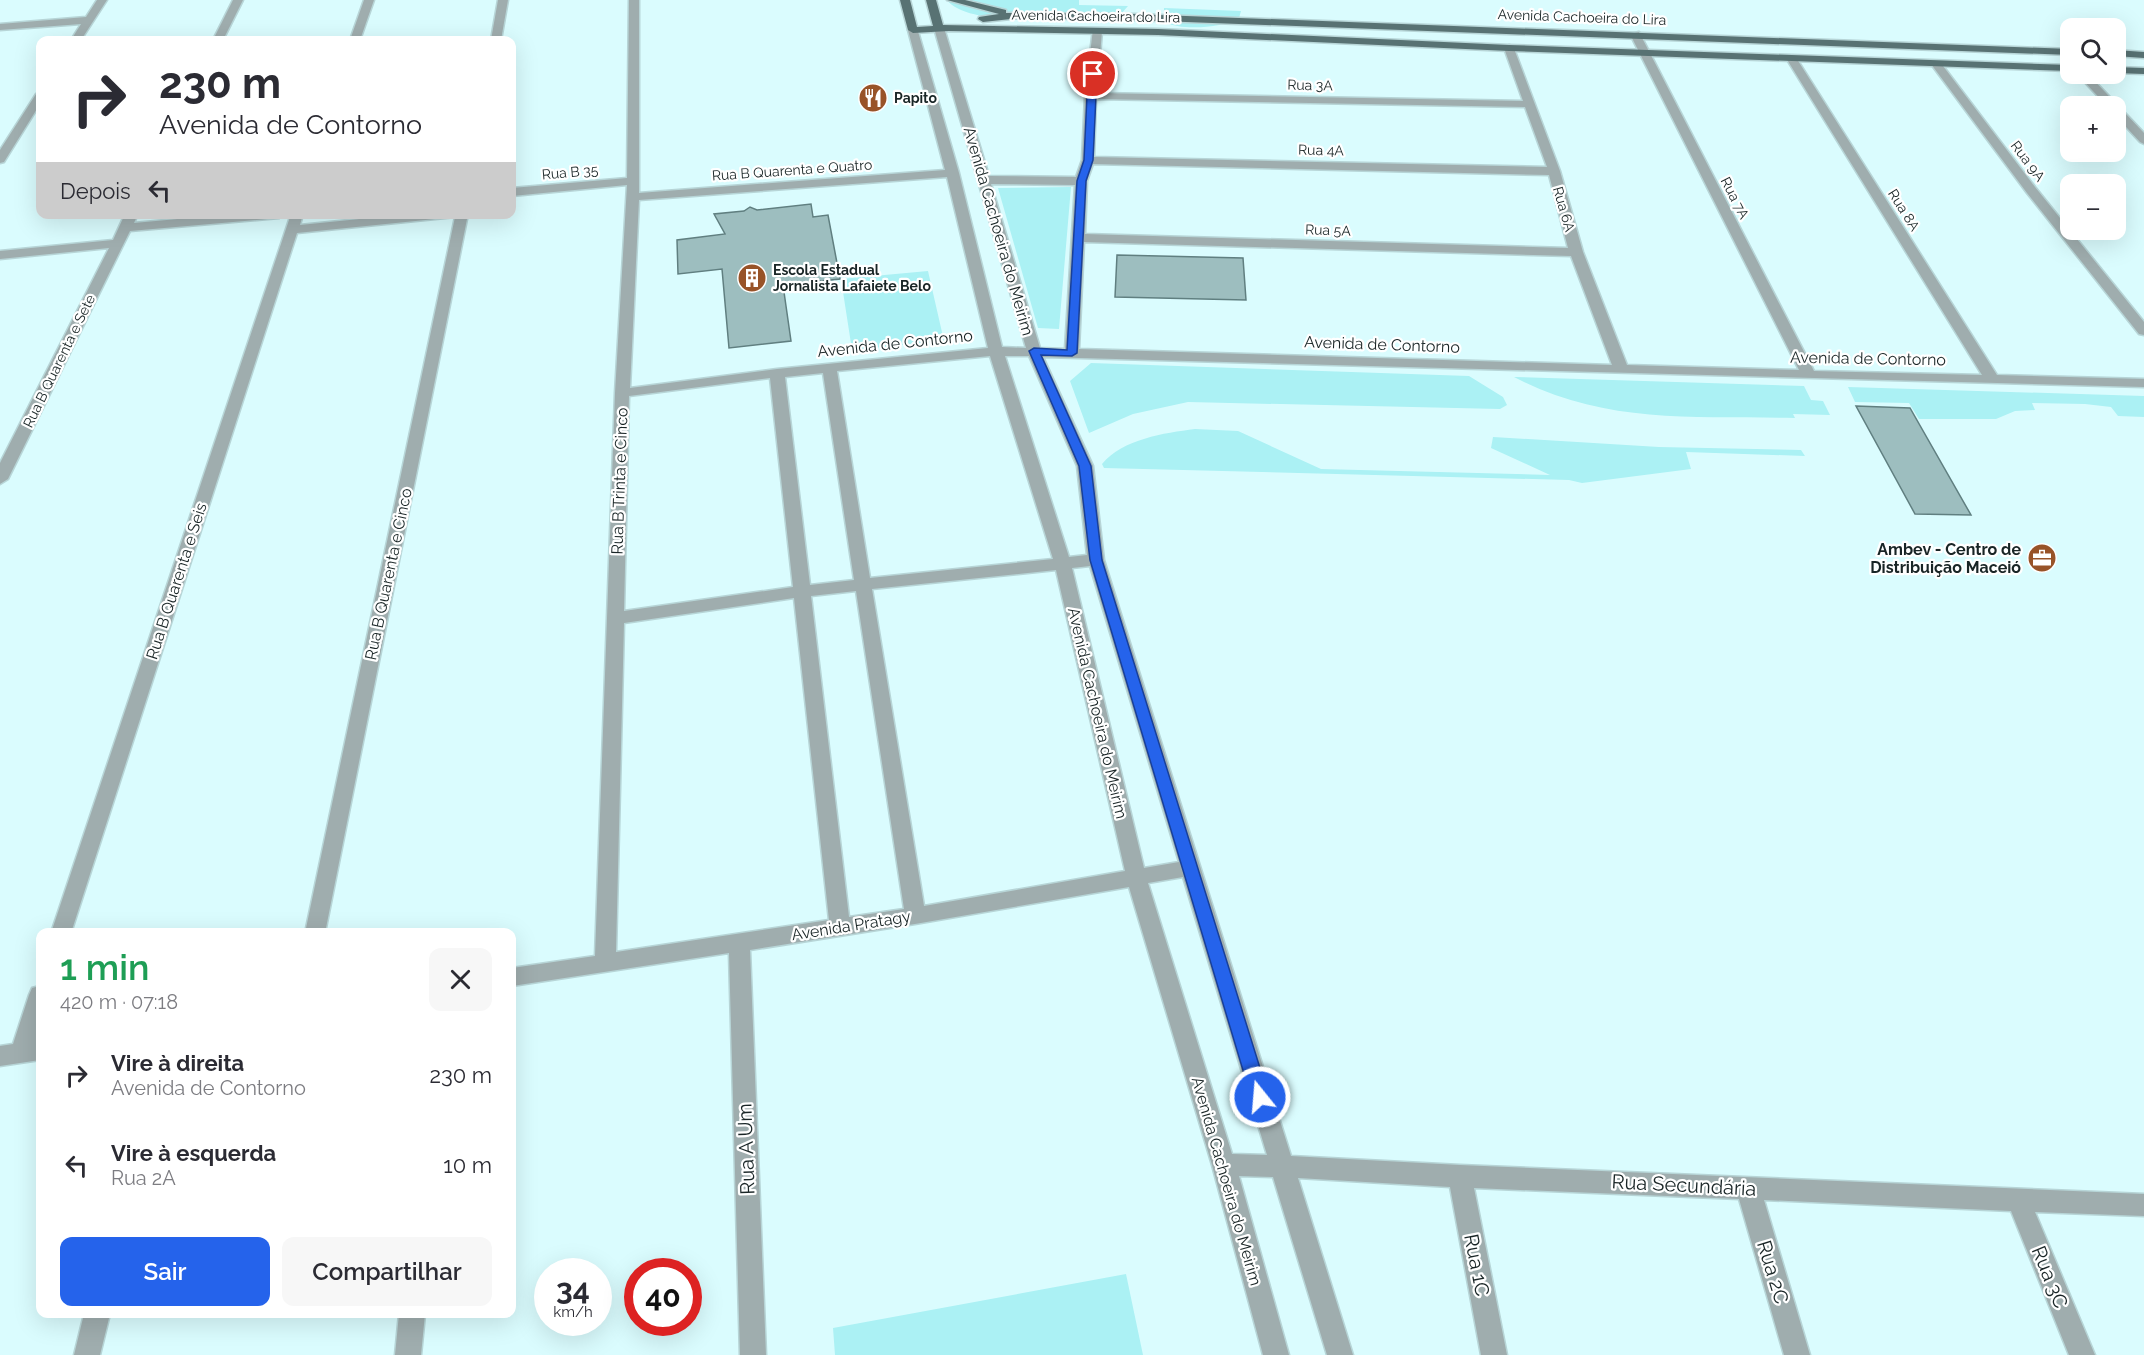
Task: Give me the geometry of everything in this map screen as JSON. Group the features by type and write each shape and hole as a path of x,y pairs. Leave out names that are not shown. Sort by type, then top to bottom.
{"main road":[{"name":"Avenida Cachoeira do Meirim","path":"905,0 913,30"},
{"name":"Avenida Cachoeira do Meirim","path":"932,0 944,28"},
{"path":"952,0 1017,15"},
{"name":"Avenida Cachoeira do Lira","path":"944,28 966,22 1017,15 1347,23 2060,52"},
{"path":"1007,29 999,23 1017,15"},
{"name":"Avenida Cachoeira do Lira","path":"913,30 944,28 1097,31 2060,68"},
{"path":"2126,54 2144,55"},
{"path":"2126,70 2144,71"}],"street":[{"path":"79,36 102,0"},
{"path":"220,36 238,0"},
{"path":"356,36 369,0"},
{"path":"497,36 503,0"},
{"name":"Rua B Trinta e Cinco","path":"605,963 622,393 633,197 634,0"},
{"path":"0,27 89,20"},
{"name":"Avenida Cachoeira do Meirim","path":"944,28 983,180 1034,351 1085,466 1096,560 1340,1355"},
{"name":"Avenida Cachoeira do Meirim","path":"913,30 953,173 996,351 1063,564 1137,879 1224,1166 1276,1355"},
{"path":"1072,353 1081,181 1088,160 1090,96 1097,31"},
{"name":"Rua 7A","path":"1635,34 1809,375"},
{"name":"Rua 6A","path":"1509,48 1554,171 1576,252 1621,369"},
{"name":"Rua 8A","path":"1791,58 1992,379"},
{"name":"Rua 9A","path":"1936,64 2031,190 2144,331"},
{"path":"2092,84 2103,96"},
{"name":"Rua 3A","path":"1090,96 1528,104"},
{"path":"0,159 36,102"},
{"path":"2126,120 2144,140"},
{"name":"Rua 4A","path":"1088,160 1554,171"},
{"name":"Rua B Quarenta e Quatro","path":"633,197 953,173"},
{"path":"983,180 1081,181"},
{"name":"Rua B 35","path":"516,192 632,181"},
{"name":"Rua B Quarenta e Sete","path":"0,479 130,219"},
{"path":"125,228 224,219"},
{"path":"294,222 353,219"},
{"name":"Rua B Quarenta e Cinco","path":"316,928 461,219"},
{"name":"Rua B Quarenta e Seis","path":"63,928 294,222"},
{"name":"Rua 5A","path":"1078,238 1576,252"},
{"path":"0,255 118,243"},
{"name":"Avenida de Contorno","path":"622,393 777,373 996,351 2144,383"},
{"path":"829,368 915,916"},
{"path":"777,373 804,591 840,927"},
{"path":"615,618 804,591 1096,560"},
{"name":"Avenida Pratagy","path":"516,976 915,916 1137,879 1189,868"},
{"name":"Rua A Um","path":"739,942 753,1355"},
{"path":"21,1053 36,1007"},
{"name":"Rua Secundária","path":"1224,1166 1281,1166 1460,1176 2144,1204"},
{"name":"Rua 1C","path":"1460,1176 1494,1355"},
{"name":"Rua 2C","path":"1748,1188 1797,1355"},
{"name":"Rua 3C","path":"2018,1199 2082,1355"},
{"path":"87,1355 96,1318"},
{"path":"408,1355 412,1318"}],"shaded area":[{"path":"947,0 1079,0 1079,5 1128,6 1120,15 1029,20 979,15 960,9"},
{"path":"1164,8 1241,11 1239,18 1223,24 1181,27 1164,22"},
{"path":"1071,187 1059,329 1038,328 998,188"},
{"path":"928,271 944,341 852,350 841,279"},
{"path":"1091,363 1469,376 1503,397 1507,405 1500,409 1188,402 1133,414 1089,433 1070,381"},
{"path":"1514,377 1804,386 1811,400 1823,401 1830,415 1793,414 1795,418 1687,417 1617,411 1548,392"},
{"path":"1848,387 2144,396 2144,417 2118,416 2111,407 2032,403 2035,410 2015,411 1996,419 1919,419 1909,403 1855,402"},
{"path":"1195,429 1238,431 1321,469 1550,475 1491,448 1493,437 1659,447 1801,450 1805,456 1686,452 1691,469 1582,483 1569,480 1104,468 1102,464 1111,455 1132,443 1157,435"},
{"path":"1126,1274 1143,1355 835,1355 833,1328"}],"building":[{"name":"Escola Estadual Jornalista Lafaiete Belo","path":"811,204 813,217 828,215 840,279 783,285 791,341 729,348 722,269 678,274 677,240 725,234 714,214 744,211 750,207 757,210"},
{"path":"1117,255 1243,258 1246,300 1115,297"},
{"path":"1856,406 1910,408 1971,515 1915,514"}],"place":[{"name":"Papito","path":"873,98"},
{"name":"Escola Estadual Jornalista Lafaiete Belo","path":"752,278"},
{"name":"Ambev - Centro de Distribuição Maceió","path":"2042,558"}],"route":[{"path":"1093,74 1088,160 1081,181 1074,276 1076,318 1072,353 1034,351 1085,466 1096,560 1260,1097"}]}
